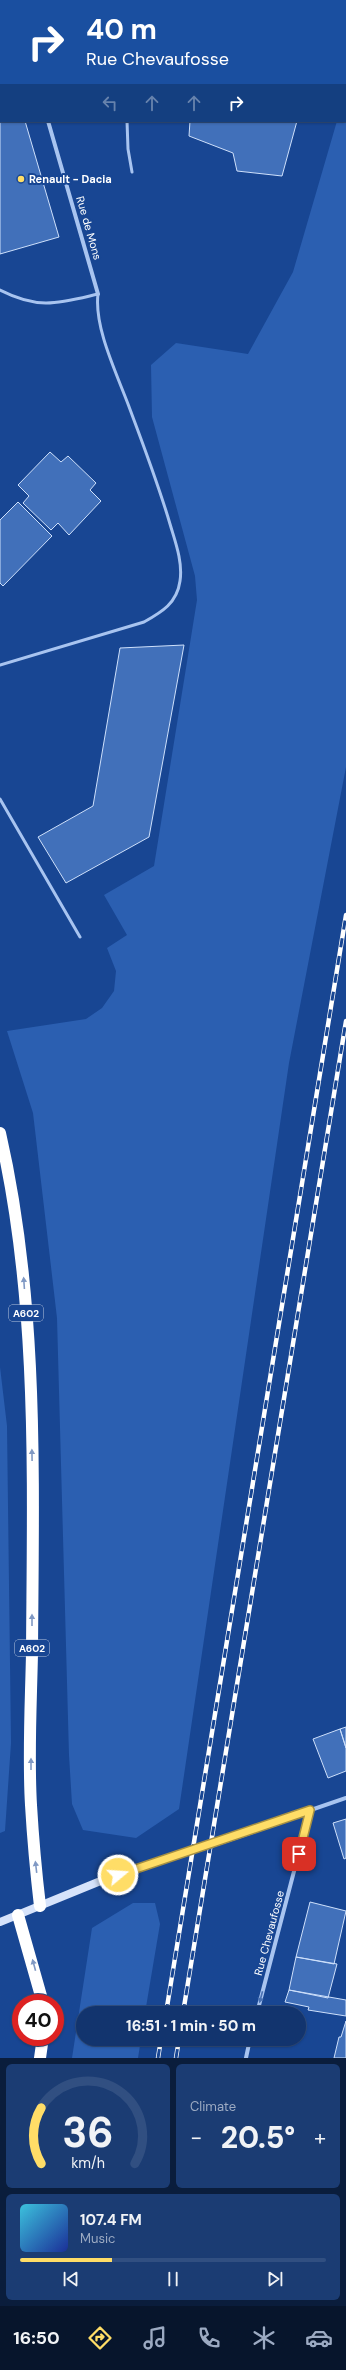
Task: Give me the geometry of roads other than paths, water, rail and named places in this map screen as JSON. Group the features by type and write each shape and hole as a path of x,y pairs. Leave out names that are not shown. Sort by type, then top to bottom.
{"highway":[{"name":"A602","path":"0,1133 13,1189 21,1249 31,1378 33,1494 31,1803 40,1906"},
{"path":"18,1915 40,1994"},
{"path":"40,2058 42,2046"}],"street":[{"name":"Rue de Mons","path":"48,122 98,294"},
{"path":"0,1922 104,1880 279,1822 346,1798"},
{"name":"Rue Chevaufosse","path":"259,2006 310,1810"},
{"path":"246,2058 249,2046"}],"lane":[{"path":"127,122 128,149 132,172"},
{"path":"0,290 18,299 54,304 98,294 97,307 111,358 147,453 172,532 180,563 180,581 175,596 165,610 144,622 0,664"},
{"path":"0,799 80,938"}],"railway":[{"path":"167,2006 346,915"},
{"path":"184,2006 346,1021"},
{"path":"158,2058 160,2046"},
{"path":"176,2058 178,2046"}],"place":[{"name":"Renault - Dacia","path":"21,179"}]}
